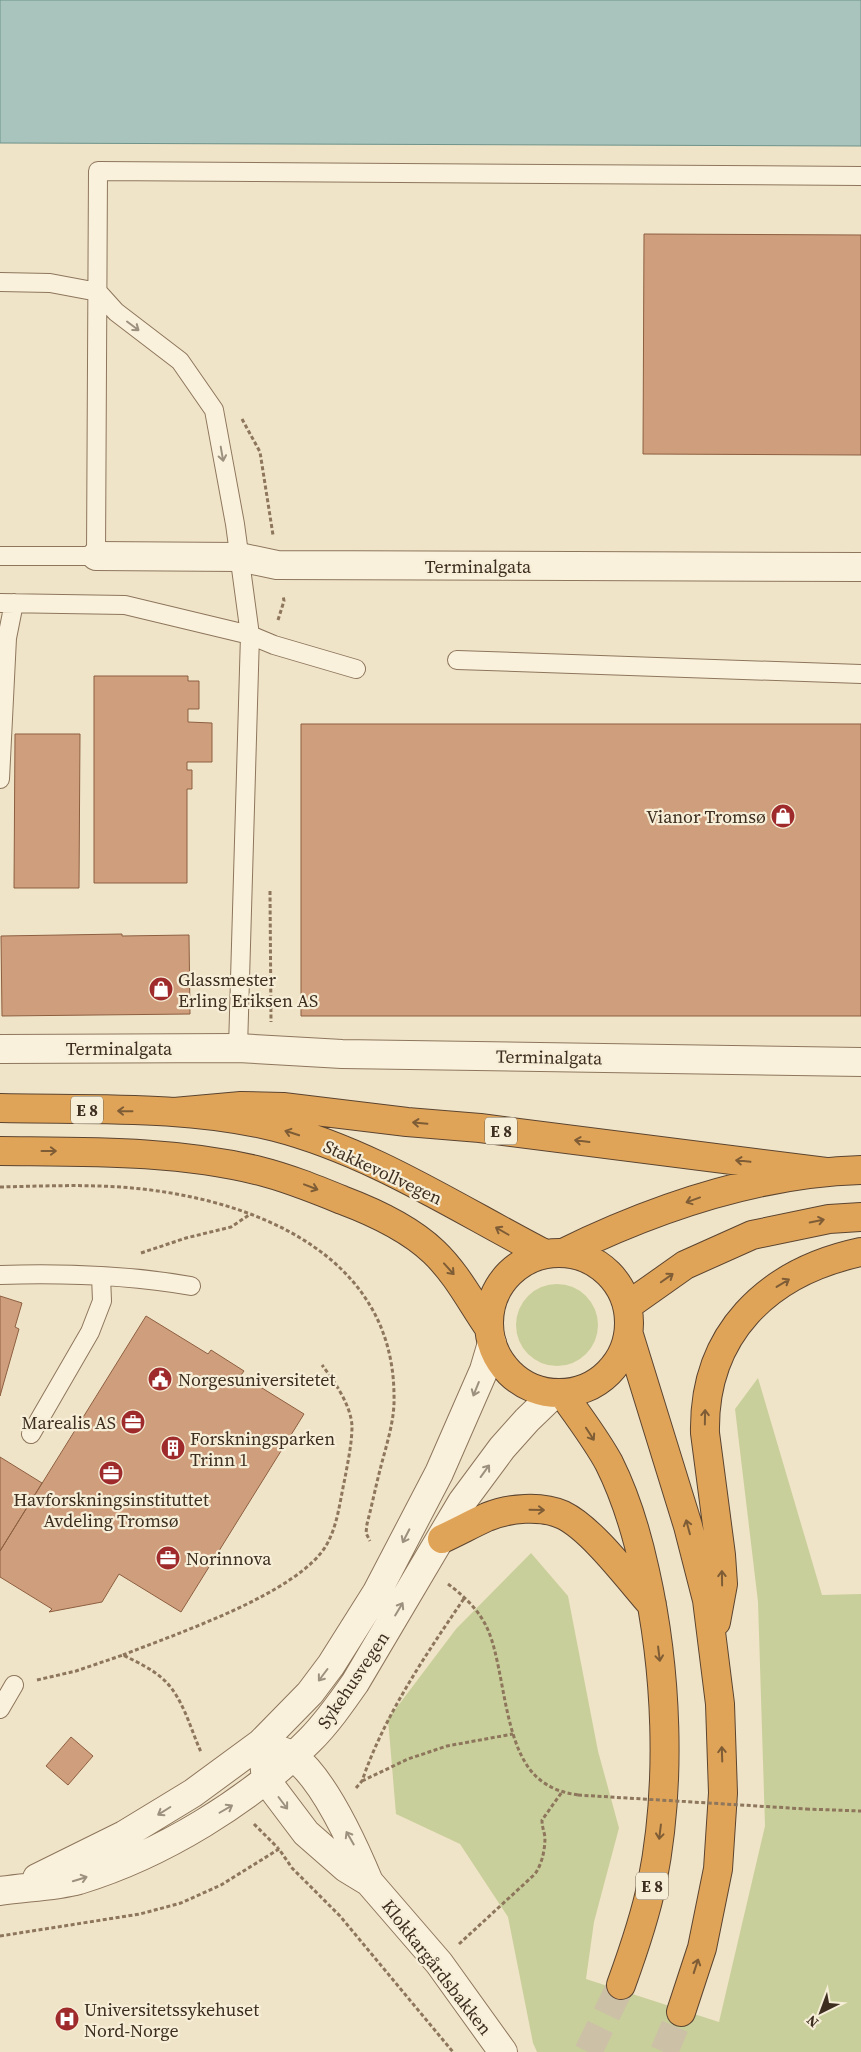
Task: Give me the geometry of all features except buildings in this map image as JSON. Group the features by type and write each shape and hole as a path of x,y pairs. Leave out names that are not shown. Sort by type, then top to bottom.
{"highway":[{"name":"E 8","path":"174,1112 241,1106 283,1107 397,1121 480,1128 826,1172"},
{"name":"Stakkevollvegen","path":"0,1108 174,1112 246,1121 275,1127 351,1153 554,1254"},
{"path":"0,1151 110,1153 168,1156 213,1162 260,1171 296,1182 380,1216 434,1252 462,1284 490,1336 498,1359 508,1372 522,1383 538,1390 558,1394"},
{"name":"E 8","path":"490,1336 492,1303 503,1281 515,1269 529,1260 554,1254 609,1231 717,1192 772,1180 826,1172 861,1170"},
{"path":"627,1306 685,1265 752,1235 828,1219 861,1217"},
{"name":"E 8","path":"712,1644 723,1584 704,1413 708,1386 717,1358 739,1321 771,1290 813,1267 843,1256 861,1252"},
{"name":"E 8","path":"554,1254 580,1256 596,1264 610,1275 620,1289 627,1306 629,1320 628,1335 621,1357 606,1376 586,1388 558,1394 608,1462 622,1492 638,1541 653,1606 664,1705 662,1811 652,1884 640,1929 621,1985"},
{"name":"E 8","path":"628,1335 688,1526 707,1600 720,1704 723,1793 718,1870 702,1948 681,2012"},
{"path":"442,1539 488,1517 502,1513 535,1509 548,1510 562,1515 578,1525 653,1606"}],"street":[{"name":"Terminalgata","path":"96,556 238,557 277,565 861,567"},
{"name":"Terminalgata","path":"0,1048 238,1048 342,1054 861,1062"},
{"name":"Sykehusvegen","path":"7,1890 124,1835 193,1793 261,1742 310,1693 339,1652 377,1592 439,1473 480,1378 490,1336"},
{"name":"Sykehusvegen","path":"7,1890 48,1886 78,1880 119,1866 160,1847 235,1803 294,1756 335,1711 350,1690 442,1539 462,1502 502,1448 527,1420 558,1394"},
{"name":"Klokkargårdsbakken","path":"261,1742 294,1756 318,1782 353,1844 369,1882"},
{"name":"Klokkargårdsbakken","path":"261,1742 266,1780 306,1833 346,1868 369,1882 439,1963 503,2052"}],"lane":[{"path":"0,556 96,556 98,171 861,176"},
{"path":"0,282 50,282 98,292 116,312 180,361 214,410 235,524 250,634 238,1048"},
{"path":"0,779 7,603 125,605 250,634 274,645 356,669"},
{"path":"457,660 861,674"},
{"path":"0,1275 137,1277 191,1286"},
{"path":"31,1434 90,1332 102,1301 101,1276"},
{"path":"0,1709 14,1685"}],"path":[{"path":"0,1187 130,1187 203,1199 250,1214 301,1238 339,1265 354,1280 368,1300 381,1326 391,1356 394,1396 388,1440 367,1524"},
{"path":"140,1254 186,1238 231,1227 250,1214"},
{"path":"14,1685 76,1671 123,1655 252,1602 301,1573 326,1545 335,1524 349,1456 352,1424 333,1380 322,1365"},
{"path":"444,1582 464,1598 478,1613 488,1630 500,1670 513,1734 520,1754 541,1781 562,1792 578,1795 861,1811"},
{"path":"353,1792 362,1781 382,1731 411,1678 464,1598"},
{"path":"123,1655 164,1679 183,1710 203,1757"},
{"path":"362,1781 408,1759 447,1746 513,1734"},
{"path":"439,1963 535,1874 540,1866 545,1836 542,1820 562,1792"},
{"path":"249,1820 279,1849 292,1868 340,1916 453,2052"},
{"path":"0,1936 140,1914 181,1903 221,1885 279,1849"}],"green space":[{"path":"557,1284 573,1287 586,1296 595,1309 598,1325 595,1341 586,1354 573,1363 557,1366 541,1363 528,1354 519,1341 516,1325 519,1309 528,1296 541,1287"},
{"path":"758,1378 822,1595 861,1594 861,2052 537,2052 533,2043 508,1917 460,1844 396,1814 388,1719 456,1629 531,1553 568,1596 598,1751 619,1828 594,1922 586,1979 719,2022 765,1826 758,1602 735,1409"}],"water":[{"path":"0,0 861,0 861,146 0,143"}],"tunnel":[{"path":"588,2052 621,1985"},
{"path":"664,2052 681,2012"}],"place":[{"name":"Vianor Tromsø","path":"783,816"},
{"name":"Glassmester Erling Eriksen AS","path":"161,989"},
{"name":"Norgesuniversitetet","path":"160,1379"},
{"name":"Marealis AS","path":"133,1422"},
{"name":"Forskningsparken Trinn 1","path":"173,1448"},
{"name":"Havforskningsinstituttet Avdeling Tromsø","path":"111,1473"},
{"name":"Norinnova","path":"168,1558"},
{"name":"Universitetssykehuset Nord-Norge","path":"67,2019"}]}
